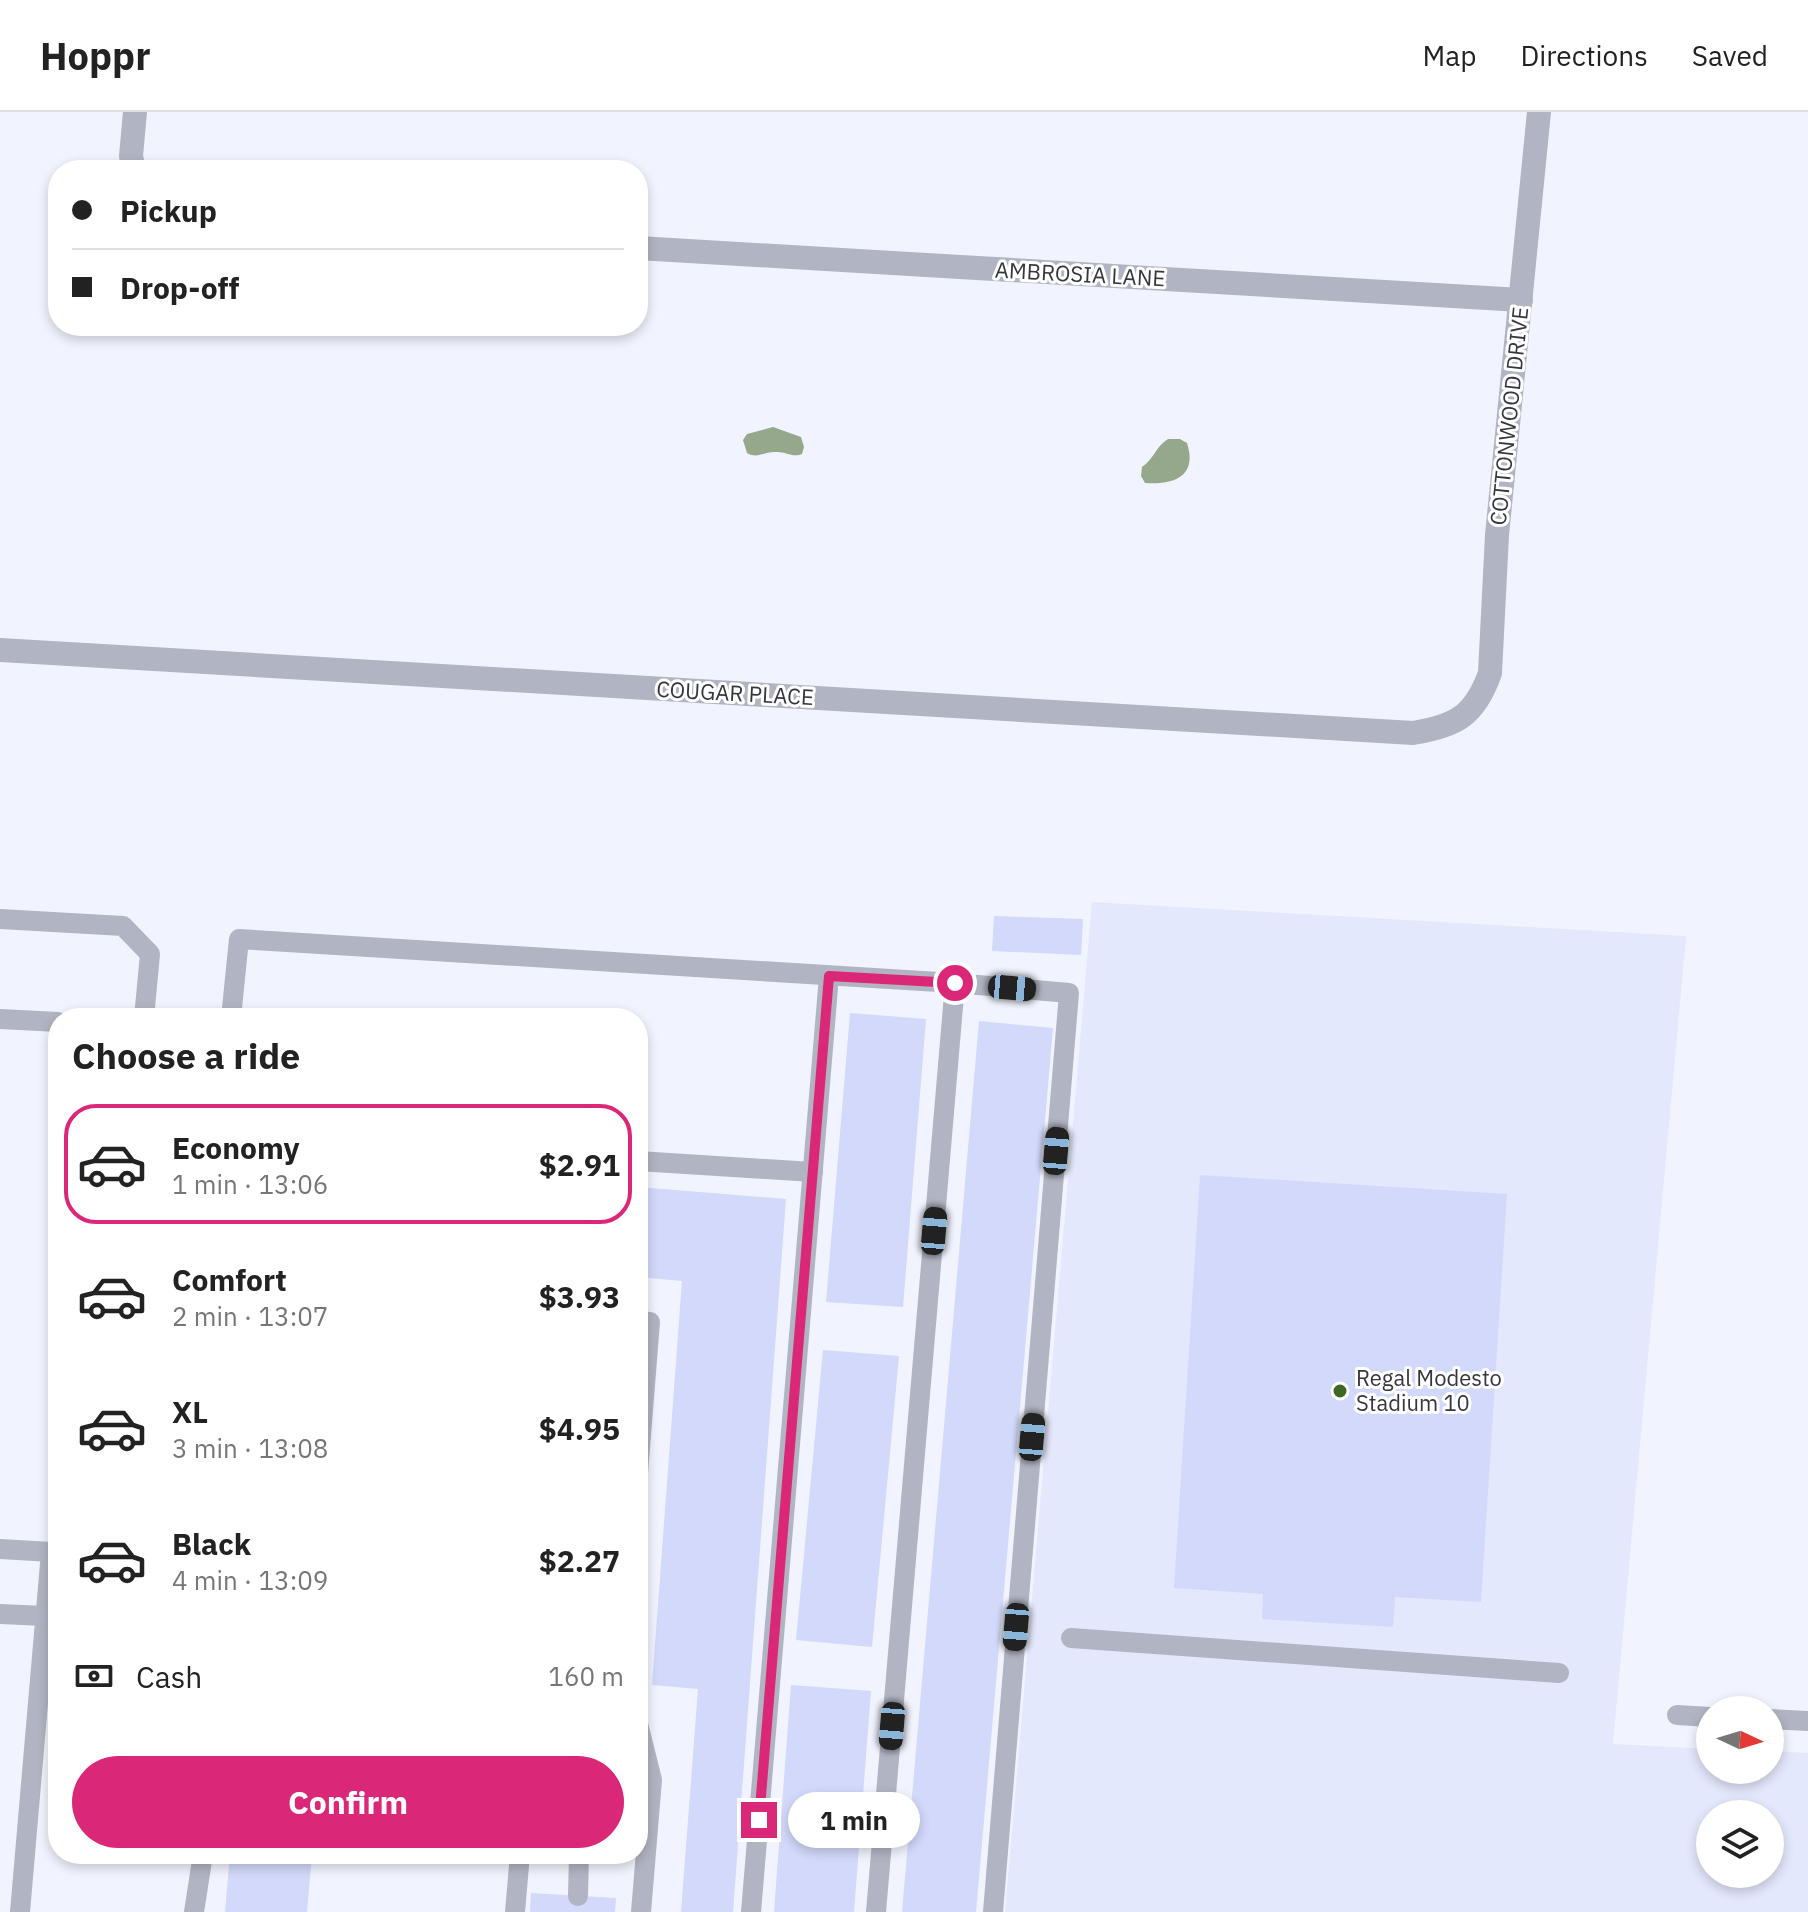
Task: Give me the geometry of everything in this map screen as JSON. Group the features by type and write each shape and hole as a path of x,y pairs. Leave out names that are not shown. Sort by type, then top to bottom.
{"street":[{"path":"132,160 135,112"},
{"name":"COTTONWOOD DRIVE","path":"1467,714 1482,694 1490,673 1497,535 1539,112"},
{"name":"AMBROSIA LANE","path":"648,249 1521,300"},
{"name":"COUGAR PLACE","path":"0,650 1413,733 1444,728 1467,714"}],"lane":[{"path":"0,919 123,926 150,954 145,1008"},
{"path":"232,1008 239,939 955,983 1069,993 993,1912"},
{"path":"751,1912 829,976"},
{"path":"876,1912 955,983"},
{"path":"0,1019 48,1021"},
{"path":"648,1162 813,1172"},
{"path":"648,1322 648,1347"},
{"path":"0,1549 48,1552"},
{"path":"20,1912 48,1584"},
{"path":"0,1614 45,1616"},
{"path":"1071,1638 1559,1673"},
{"path":"1677,1715 1696,1716"},
{"path":"1784,1720 1808,1721"},
{"path":"648,1764 652,1780 648,1802"},
{"path":"194,1912 201,1864"},
{"path":"515,1912 519,1864"},
{"path":"578,1896 579,1864"},
{"path":"641,1912 642,1864"}],"shaded area":[{"path":"773,427 801,437 804,447 802,454 747,453 743,440 747,434"},
{"path":"1168,439 1180,439 1187,443 1190,455 1186,471 1173,480 1145,483 1141,476 1142,467"},
{"path":"1092,902 1686,936 1613,1744 1696,1748 1696,1784 1784,1784 1784,1752 1808,1753 1808,1912 1005,1912"}],"building":[{"path":"994,916 1083,919 1081,955 992,951"},
{"path":"850,1013 926,1019 903,1307 826,1302"},
{"path":"979,1021 1053,1028 976,1912 902,1912"},
{"name":"Regal Modesto Stadium 10","path":"1200,1175 1507,1194 1481,1602 1395,1597 1393,1627 1262,1619 1263,1594 1174,1588"},
{"path":"648,1188 786,1199 733,1912 681,1912 698,1689 652,1685 682,1281 648,1278"},
{"path":"823,1350 899,1356 872,1647 796,1640"},
{"path":"791,1685 871,1691 854,1912 774,1912"},
{"path":"229,1864 311,1864 307,1912 225,1912"},
{"path":"531,1893 616,1898 615,1912 530,1912"}],"place":[{"name":"Regal Modesto Stadium 10","path":"1340,1391"}],"route":[{"path":"759,1820 829,976 955,983"}]}
